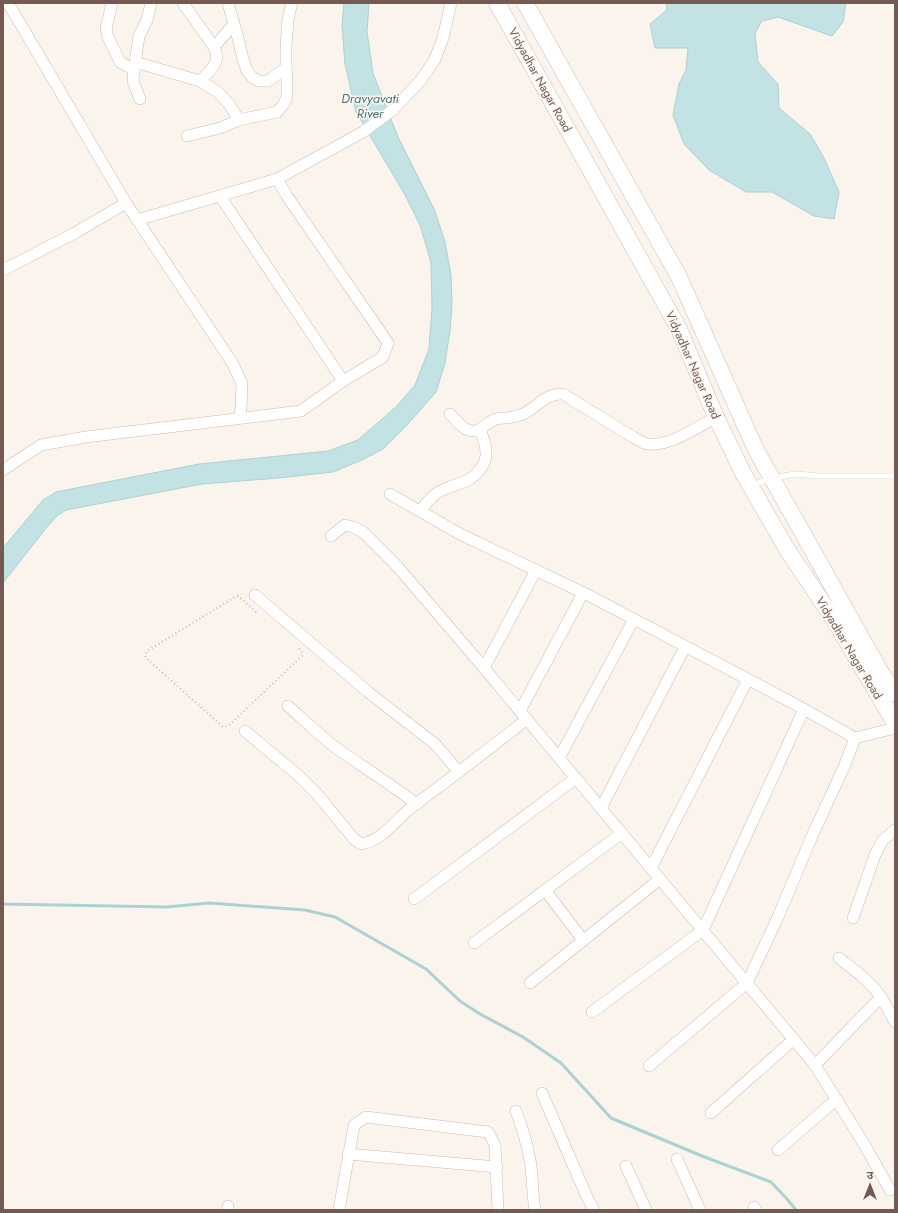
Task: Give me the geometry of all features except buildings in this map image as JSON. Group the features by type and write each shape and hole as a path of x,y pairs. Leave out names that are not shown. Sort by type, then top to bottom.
{"main road":[{"name":"Vidyadhar Nagar Road","path":"497,3 679,329 716,417 751,486 788,551 831,615 895,723"},
{"name":"Vidyadhar Nagar Road","path":"525,3 679,277 756,450 880,671 895,694"}],"street":[{"path":"8,3 126,203 233,364 242,384 240,418"},
{"path":"112,3 106,29 108,38 120,62 200,81 218,92 229,104 239,120"},
{"path":"140,99 133,81 134,66 139,36 147,20 151,3"},
{"path":"183,3 217,54 218,59 216,64 200,81"},
{"path":"228,3 243,59 247,71 252,77 259,81 268,81 286,68"},
{"path":"187,136 220,128 239,120 277,112 284,105 287,96 286,68 288,19 292,3"},
{"path":"137,220 277,179 363,132 394,109 421,80 435,59 443,38 452,3"},
{"path":"214,48 234,24"},
{"path":"3,470 41,446 86,437 301,411 343,381 383,357 388,343 287,196 277,179"},
{"path":"220,196 343,381"},
{"path":"3,270 126,203"},
{"path":"450,414 465,429 471,431 480,429 497,418 516,416 525,413 549,396 563,394 644,443 656,444 678,437 716,417"},
{"path":"420,511 438,492 468,480 479,471 486,456 484,440 480,429"},
{"path":"390,494 460,534 583,593 748,679 855,738 895,728"},
{"path":"331,536 345,525 353,527 363,532 397,566 524,715 815,1064 890,1190"},
{"path":"484,668 536,570"},
{"path":"245,731 300,776 354,839 361,844 370,843 459,772 524,715 583,593"},
{"path":"255,595 368,692 435,744 459,772"},
{"path":"560,758 634,620"},
{"path":"601,808 685,647"},
{"path":"651,868 748,679"},
{"path":"288,706 339,749 417,804"},
{"path":"592,1012 702,930 804,709"},
{"path":"649,1066 747,983 778,917 812,836 844,768 855,738"},
{"path":"414,899 576,778"},
{"path":"853,918 875,855 882,841 895,830"},
{"path":"474,943 622,833"},
{"path":"530,983 660,879"},
{"path":"545,890 583,940"},
{"path":"840,958 875,988 895,1022"},
{"path":"815,1064 881,996"},
{"path":"711,1113 794,1040"},
{"path":"542,1093 594,1210"},
{"path":"778,1150 837,1099"},
{"path":"516,1111 527,1145 535,1210"},
{"path":"339,1210 354,1125 366,1117 488,1132 496,1145 498,1210"},
{"path":"348,1154 497,1167"},
{"path":"677,1159 700,1210"},
{"path":"626,1166 646,1210"}],"lane":[{"path":"751,486 771,478 796,474 818,476 895,475"}],"path":[{"path":"271,609 263,618 238,596 235,596 147,651 145,654 146,658 223,727 225,727 228,726 302,656 300,649 295,644"}],"water":[{"name":"Dravyavati River","path":"344,3 369,3 367,32 373,73 398,137 435,211 445,242 451,275 452,303 450,331 445,363 436,392 408,424 383,449 362,460 333,472 202,484 66,510 57,516 47,527 3,583 3,548 43,500 56,492 199,464 328,451 358,440 397,406 415,385 429,349 432,308 431,262 420,225 404,193 356,112 345,64 342,25"},
{"path":"666,3 846,3 843,22 832,36 778,17 762,21 755,33 758,62 778,84 779,108 810,134 824,158 839,192 834,219 814,216 772,192 746,192 709,170 684,144 673,115 679,84 686,70 688,48 655,48 650,24 667,10"}],"waterway":[{"path":"3,904 167,907 209,903 305,910 335,917 426,969 460,1001 480,1014 523,1037 561,1063 611,1118 702,1156 771,1182 796,1210"}]}
